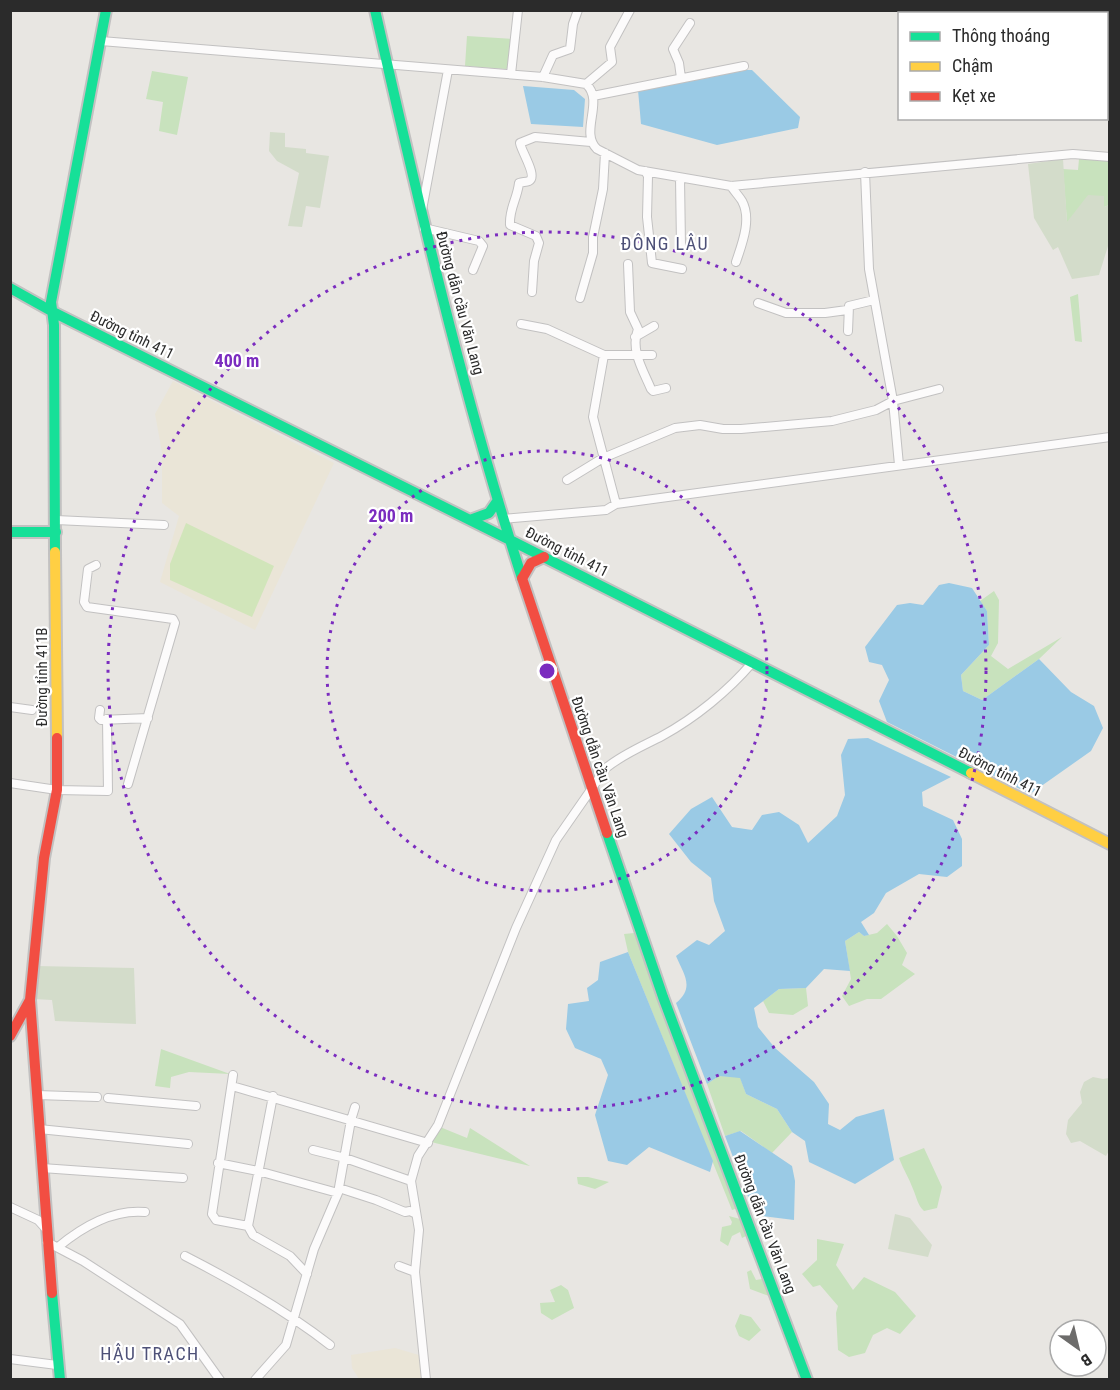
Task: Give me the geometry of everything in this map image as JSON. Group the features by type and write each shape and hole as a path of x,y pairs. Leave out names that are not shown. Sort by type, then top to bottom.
{"main road":[{"name":"Đường tỉnh 411B","path":"10,1036 30,1000 44,858 57,790 54,325 51,302 106,10"},
{"name":"Đường dẫn cầu Văn Lang","path":"375,10 424,228 503,519 663,998 807,1380"},
{"name":"Đường tỉnh 411","path":"10,288 53,312 544,557 1110,844"},
{"path":"470,520 489,513 498,500"},
{"path":"10,532 56,532"},
{"path":"523,577 531,563 544,557"},
{"path":"30,1000 47,1242 60,1380"}],"street":[{"path":"511,74 518,10"},
{"path":"543,77 553,55 570,49 573,24 578,10"},
{"path":"586,84 612,62 610,47 630,10"},
{"path":"681,78 679,63 673,49 690,23"},
{"path":"101,41 387,66 511,74 586,84 593,96 590,134 591,142 597,149 625,164 645,171 730,186 1073,154 1110,157"},
{"path":"593,96 744,66"},
{"path":"421,214 448,70"},
{"path":"532,292 538,239 510,225 510,211 518,196 518,185 520,182 529,181 532,177 520,143 535,137 591,142"},
{"path":"580,298 594,253 593,237 603,189 605,153"},
{"path":"645,171 648,176 647,217 652,263 656,266 682,269"},
{"path":"865,172 869,269 893,401 899,465"},
{"path":"680,178 681,246"},
{"path":"730,186 743,202 746,214 743,238 736,262"},
{"path":"424,228 479,241 483,246 473,270"},
{"path":"628,264 629,309 638,327 635,337 636,355 651,389 653,391 666,388"},
{"path":"848,331 847,310 849,306 874,300"},
{"path":"758,303 786,312 825,313 847,310"},
{"path":"521,324 547,329 604,355 652,355"},
{"path":"635,337 654,326"},
{"path":"604,355 593,417 616,504"},
{"path":"567,480 603,458 675,428 700,425 741,429 832,421 876,410 893,401 939,389"},
{"path":"503,519 606,510 616,504 1110,437"},
{"path":"56,520 164,525"},
{"path":"96,565 88,569 84,602 87,607 174,621 128,784"},
{"path":"426,1380 415,1272 418,1230 411,1181 418,1156 438,1125 516,928 556,840 606,768 615,760 672,730 730,688 752,663"},
{"path":"10,707 32,710"},
{"path":"100,710 99,719 148,718"},
{"path":"10,783 57,790 108,791 107,719"},
{"path":"233,1075 212,1214 216,1220 248,1226"},
{"path":"232,1086 273,1096 428,1143"},
{"path":"36,1095 97,1097"},
{"path":"273,1096 248,1226 253,1235 290,1256 307,1274"},
{"path":"108,1098 196,1106"},
{"path":"255,1380 283,1350 295,1318 320,1233 339,1191 355,1107"},
{"path":"39,1130 188,1144"},
{"path":"313,1150 345,1158 411,1181"},
{"path":"218,1163 339,1191 416,1214"},
{"path":"42,1168 183,1178"},
{"path":"10,1208 38,1220 46,1229"},
{"path":"58,1247 108,1216 137,1211 145,1212"},
{"path":"47,1242 83,1261 180,1324 220,1380"},
{"path":"185,1256 232,1280 295,1318 330,1345"},
{"path":"399,1266 415,1272"},
{"path":"10,1359 57,1365"}],"shaded area":[{"path":"173,381 334,463 255,630 160,582 179,516 162,503 162,452 155,414"},
{"path":"395,1348 419,1355 422,1379 359,1379 352,1368 351,1355"}],"green space":[{"path":"467,36 513,39 511,66 506,69 465,66"},
{"path":"152,71 188,77 177,135 159,131 163,102 146,99"},
{"path":"270,132 285,133 285,147 306,149 306,153 329,156 320,208 306,206 302,227 288,226 299,173 277,161 269,151"},
{"path":"1063,159 1067,222 1088,195 1104,196 1104,207 1109,205 1108,246 1099,275 1072,279 1058,247 1053,250 1034,218 1028,164"},
{"path":"1079,159 1109,161 1109,205 1067,222 1063,169 1078,170"},
{"path":"1078,294 1082,342 1075,341 1070,297"},
{"path":"186,523 274,566 252,617 170,580 170,564"},
{"path":"994,591 999,600 998,643 991,656 1008,669 1062,637 1039,659 982,700 963,691 961,675 989,645 987,611 980,601"},
{"path":"887,924 907,953 902,965 915,974 881,999 867,999 849,1006 842,996 851,979 845,941 859,932 864,936 877,933"},
{"path":"634,933 738,1208 732,1210 628,952 624,934"},
{"path":"36,966 134,968 136,1024 55,1021 52,1000 34,999"},
{"path":"806,988 808,1006 793,1015 769,1013 763,1001 779,989"},
{"path":"161,1049 230,1074 189,1072 171,1077 170,1088 155,1086"},
{"path":"719,1076 740,1077 746,1094 777,1109 792,1132 772,1153 741,1131 725,1136 707,1084"},
{"path":"1093,1077 1109,1078 1110,1149 1106,1156 1080,1141 1071,1143 1066,1134 1068,1120 1082,1103 1080,1092 1084,1082"},
{"path":"440,1127 467,1138 470,1128 530,1166 431,1142"},
{"path":"924,1148 942,1187 937,1208 924,1211 918,1203 899,1158"},
{"path":"577,1177 609,1182 595,1189 578,1184"},
{"path":"895,1214 910,1218 932,1245 928,1257 888,1249"},
{"path":"729,1216 740,1219 746,1236 742,1238 740,1232 732,1236 728,1246 720,1241 722,1227 731,1225"},
{"path":"817,1239 844,1244 836,1265 853,1290 864,1277 895,1292 916,1316 900,1334 887,1328 873,1335 865,1353 849,1357 838,1350 836,1313 838,1306 820,1285 813,1287 802,1274 817,1260"},
{"path":"751,1270 756,1280 762,1279 769,1296 750,1289 747,1272"},
{"path":"561,1285 568,1290 574,1308 552,1320 541,1313 540,1303 555,1302 550,1290"},
{"path":"740,1314 751,1317 761,1330 749,1341 739,1336 735,1326"}],"water":[{"path":"741,70 752,70 800,117 798,128 717,145 641,124 638,90"},
{"path":"523,86 574,90 585,99 583,127 531,124"},
{"path":"949,583 972,588 987,611 989,645 961,675 963,691 982,700 1039,659 1071,692 1094,706 1103,728 1091,751 1030,794 887,722 879,701 889,680 882,665 869,662 865,647 897,605 910,603 923,605 939,585"},
{"path":"868,738 951,777 922,792 923,806 953,820 962,839 962,866 947,877 919,874 886,893 874,913 861,922 869,935 864,936 859,932 845,941 850,971 824,969 806,988 779,989 754,1008 758,1027 775,1048 814,1082 829,1104 828,1124 840,1130 856,1117 884,1109 894,1160 855,1184 809,1162 805,1141 792,1132 777,1109 746,1094 740,1078 719,1076 707,1084 676,1003 685,992 686,981 676,956 697,940 709,945 725,931 714,901 711,878 691,862 669,834 691,809 712,797 732,827 752,830 762,815 779,812 799,825 808,843 837,816 845,795 841,755 848,739"},
{"path":"628,952 713,1161 710,1172 649,1147 627,1165 608,1161 595,1115 608,1075 601,1059 575,1048 566,1029 568,1004 589,1001 587,988 598,980 600,962"},
{"path":"740,1131 792,1166 795,1181 794,1220 755,1215 725,1136"}],"traffic: fast":[{"path":"55,552 54,325 51,302 106,10"},
{"path":"375,10 460,367 522,578"},
{"path":"10,288 53,312 510,540"},
{"path":"470,520 489,513 498,500"},
{"path":"10,532 56,532"},
{"path":"510,540 971,773"},
{"path":"607,833 663,997 807,1380"},
{"path":"52,1293 60,1380"}],"traffic: slow":[{"path":"55,552 57,738"},
{"path":"971,773 1110,844"}],"traffic: jam":[{"path":"523,577 531,563 544,557"},
{"path":"522,578 607,833"},
{"path":"10,1036 30,1000 44,858 57,790 57,738"},
{"path":"30,1000 52,1293"}],"district":[{"name":"ĐÔNG LÂU","path":"665,243"},
{"name":"HẬU TRẠCH","path":"150,1353"}]}
